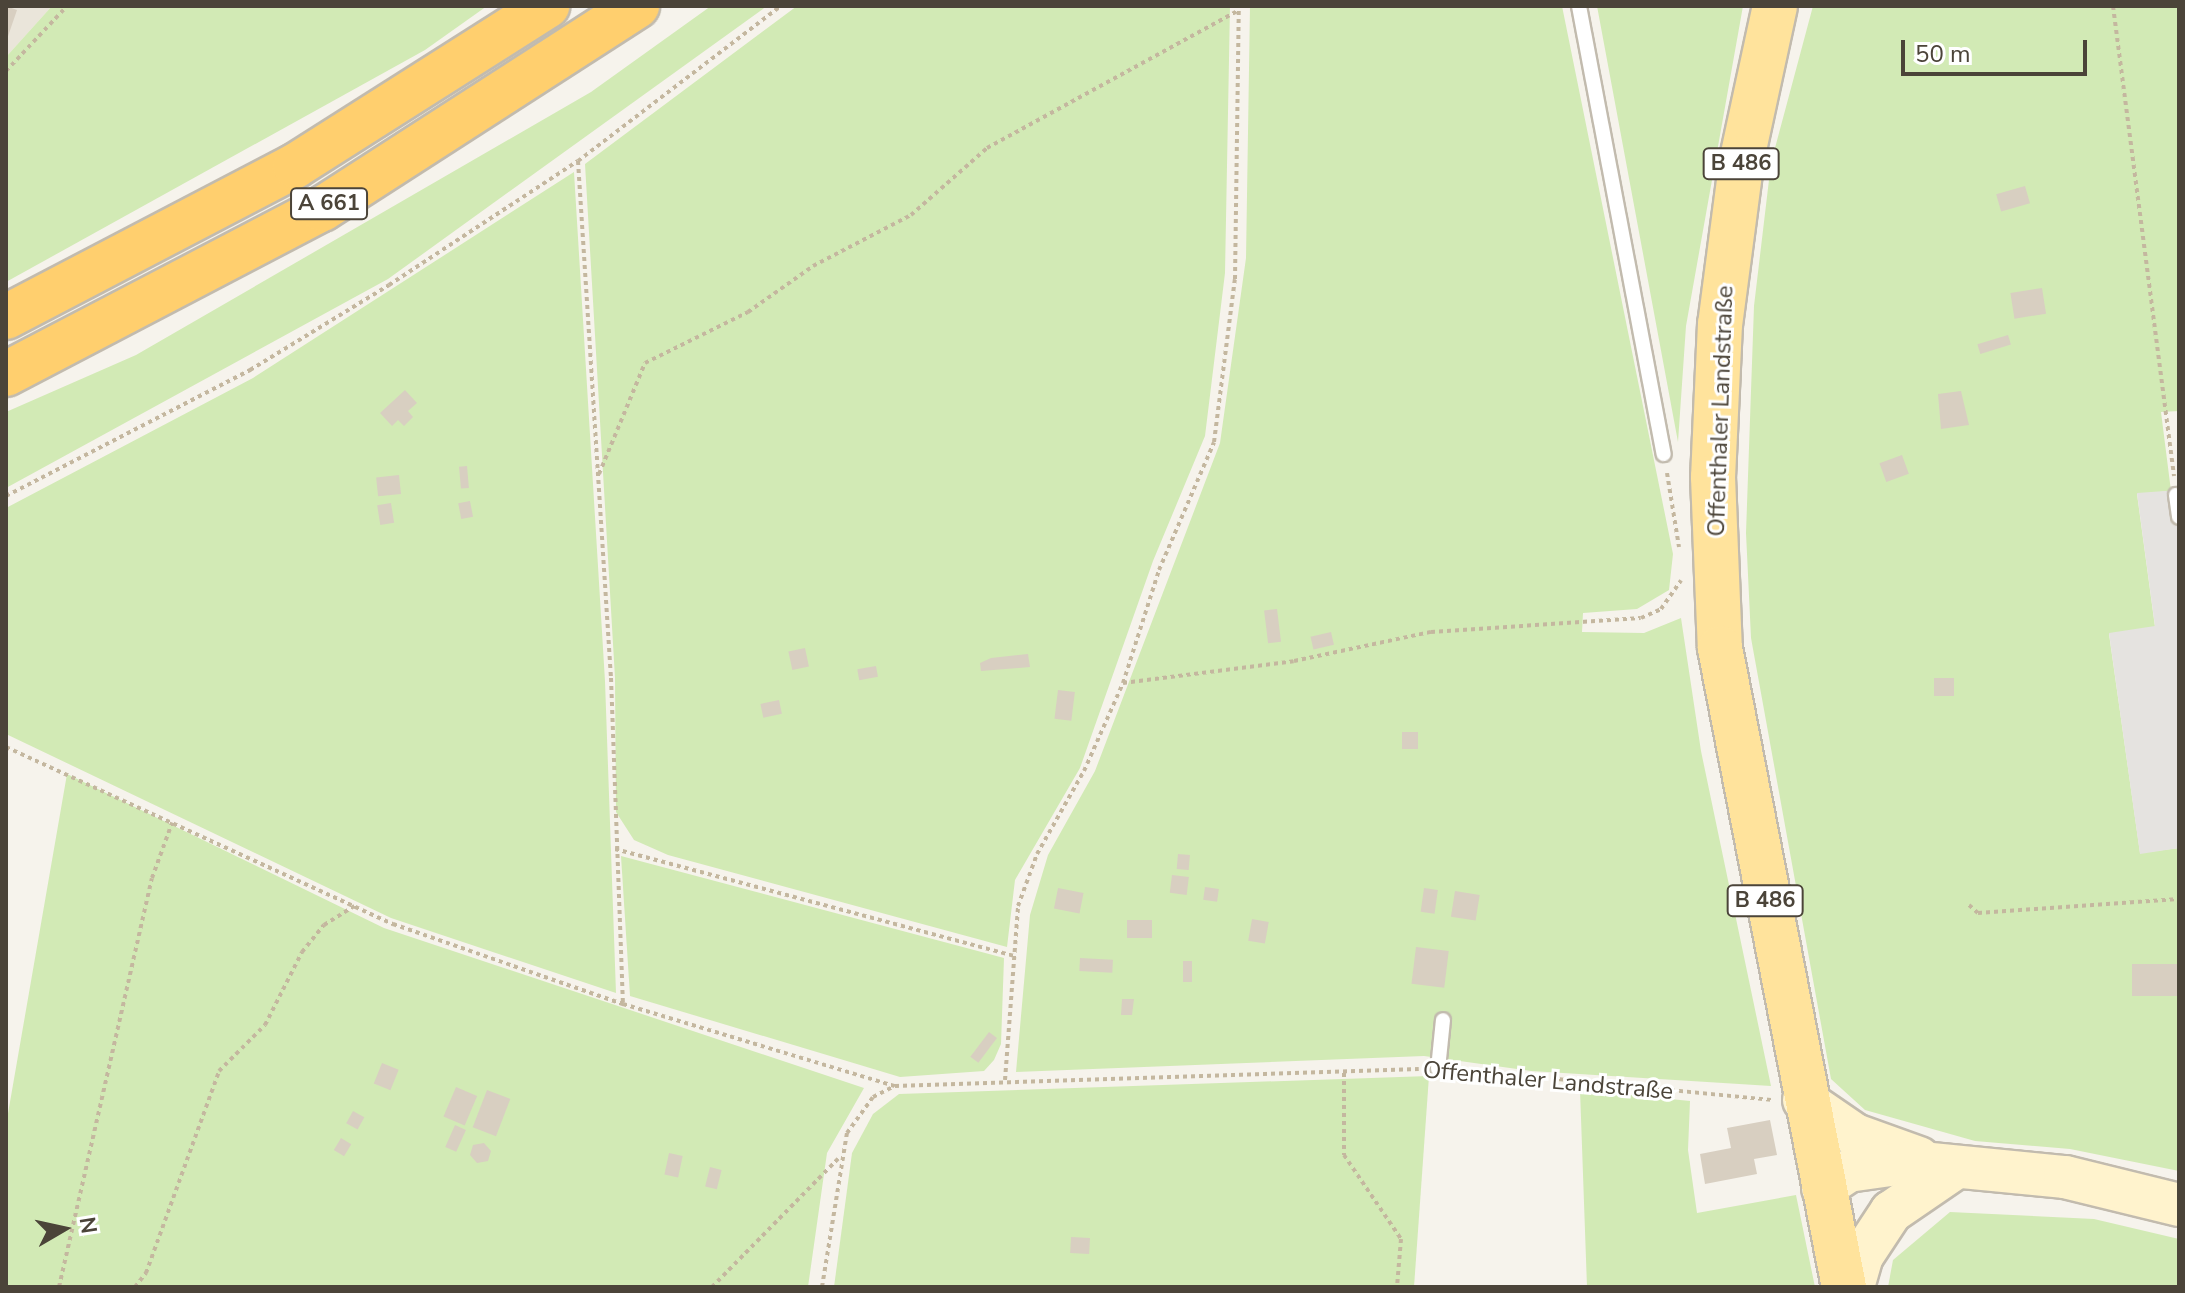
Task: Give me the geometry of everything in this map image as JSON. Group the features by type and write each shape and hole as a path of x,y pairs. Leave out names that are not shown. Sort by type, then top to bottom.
{"highway":[{"name":"A 661","path":"6,317 295,166 547,6"},
{"name":"A 661","path":"6,374 322,209 637,6"}],"main road":[{"name":"Offenthaler Landstraße","path":"1775,6 1742,158 1720,324 1714,536 1727,701 1804,1100 1844,1287"}],"street":[{"path":"1804,1100 1855,1135 1955,1168 2065,1177 2179,1205"},
{"path":"1823,1188 1882,1196 1955,1168"},
{"path":"1853,1287 1862,1256 1891,1212 1955,1168"}],"lane":[{"path":"1579,6 1664,454"},
{"path":"2176,495 2179,517"},
{"path":"1438,1069 1443,1020"}],"path":[{"path":"6,71 67,6"},
{"path":"6,496 250,370 578,161 781,6"},
{"path":"2113,6 2176,495"},
{"path":"598,476 645,363 724,326 813,266 911,215 987,148 1239,8 1235,279 1214,442 1159,570 1123,683 1037,854 1018,906 1005,1080"},
{"path":"578,161 598,476 623,1004"},
{"path":"1664,454 1680,553"},
{"path":"1123,683 1294,661 1431,632 1641,618 1661,609 1682,573"},
{"path":"6,747 354,906 623,1004 895,1086"},
{"path":"59,1287 152,878 172,823"},
{"path":"614,849 1014,956"},
{"path":"1969,905 1978,913 2179,899"},
{"path":"135,1287 146,1273 219,1071 265,1025 324,925 354,906"},
{"name":"Offenthaler Landstraße","path":"895,1086 1005,1080 1438,1069 1740,1100 1804,1100"},
{"path":"1344,1073 1344,1155 1401,1239 1397,1287"},
{"path":"822,1287 840,1157 860,1113 895,1086"},
{"path":"712,1287 840,1157"}],"shaded area":[{"path":"6,6 52,6 6,57"},
{"path":"2179,490 2179,848 2140,854 2109,633 2155,626 2137,493"}],"green space":[{"path":"52,6 487,6 425,50 6,282 6,57"},
{"path":"711,6 767,6 388,279 6,488 6,412 136,355 591,92"},
{"path":"797,6 1230,6 1225,273 1205,436 1153,561 1080,768 1015,880 1007,947 668,855 634,840 616,812 615,678 585,164"},
{"path":"1250,6 1562,6 1673,554 1669,590 1637,609 1583,613 1582,632 1644,633 1681,618 1701,751 1771,1086 1531,1071 1424,1056 1016,1072 1030,915 1048,855 1095,771 1220,443 1246,258"},
{"path":"1597,6 1743,6 1686,326 1678,442"},
{"path":"1813,6 2179,6 2179,411 2161,412 2171,491 2137,494 2155,627 2109,634 2140,853 2179,848 2179,1171 2070,1149 1975,1141 1865,1110 1831,1079 1751,638 1746,533 1754,306 1771,163"},
{"path":"574,172 605,681 616,993 391,918 6,734 6,508 253,378"},
{"path":"67,774 384,928 864,1088 827,1153 808,1287 6,1287 6,1125"},
{"path":"621,856 1004,958 1001,1044 994,1060 984,1071 900,1077 630,996"},
{"path":"1429,1076 1414,1287 834,1287 852,1153 873,1114 899,1094"},
{"path":"1580,1090 1690,1101 1688,1150 1697,1213 1796,1195 1815,1287 1587,1287"},
{"path":"1950,1212 2094,1219 2179,1239 2179,1287 1888,1287 1893,1260"}],"building":[{"path":"6,6 17,10 6,42"},
{"path":"2025,186 2030,203 2001,212 1996,194"},
{"path":"2042,288 2046,314 2014,319 2010,293"},
{"path":"2008,335 2011,345 1980,354 1977,344"},
{"path":"405,390 417,403 408,411 413,417 404,426 398,420 392,426 380,413"},
{"path":"1961,391 1969,425 1941,429 1938,394"},
{"path":"1902,455 1909,474 1886,482 1879,463"},
{"path":"467,466 469,488 461,489 459,467"},
{"path":"399,475 401,494 378,496 376,477"},
{"path":"470,501 473,517 461,519 458,503"},
{"path":"391,503 394,523 380,525 377,505"},
{"path":"1277,609 1281,642 1268,643 1264,611"},
{"path":"1331,632 1334,645 1313,649 1311,637"},
{"path":"805,648 809,667 792,670 788,652"},
{"path":"1028,654 1030,667 981,671 980,663 991,658"},
{"path":"876,666 878,677 859,680 857,669"},
{"path":"1934,678 1954,678 1954,696 1934,696"},
{"path":"1058,690 1075,692 1071,721 1054,719"},
{"path":"779,700 782,714 763,718 760,704"},
{"path":"1402,732 1418,732 1418,749 1402,749"},
{"path":"1178,854 1190,855 1189,870 1177,869"},
{"path":"1172,875 1189,877 1187,895 1170,893"},
{"path":"1205,887 1219,889 1217,902 1203,900"},
{"path":"1058,888 1084,893 1080,914 1054,909"},
{"path":"1424,888 1438,890 1435,914 1421,912"},
{"path":"1455,891 1480,895 1476,921 1451,917"},
{"path":"1252,919 1269,922 1265,944 1248,941"},
{"path":"1127,920 1152,920 1152,938 1127,938"},
{"path":"1416,947 1449,951 1444,988 1411,984"},
{"path":"1080,958 1113,960 1112,973 1079,971"},
{"path":"1183,961 1192,961 1192,982 1183,982"},
{"path":"2132,964 2179,964 2179,996 2132,996"},
{"path":"1122,999 1134,999 1132,1015 1121,1015"},
{"path":"989,1032 997,1038 978,1063 970,1057"},
{"path":"382,1063 399,1070 390,1090 374,1083"},
{"path":"456,1087 477,1096 465,1125 443,1116"},
{"path":"487,1090 510,1099 496,1136 473,1127"},
{"path":"353,1111 364,1117 358,1130 346,1123"},
{"path":"1770,1120 1777,1155 1754,1159 1757,1174 1705,1184 1700,1154 1731,1148 1727,1128"},
{"path":"455,1125 466,1130 456,1152 445,1147"},
{"path":"341,1138 351,1144 344,1156 334,1150"},
{"path":"484,1143 491,1151 488,1161 477,1163 470,1155 473,1145"},
{"path":"669,1153 683,1156 678,1177 664,1175"},
{"path":"710,1167 722,1170 717,1189 705,1186"},
{"path":"1071,1237 1090,1238 1089,1254 1070,1253"}]}
